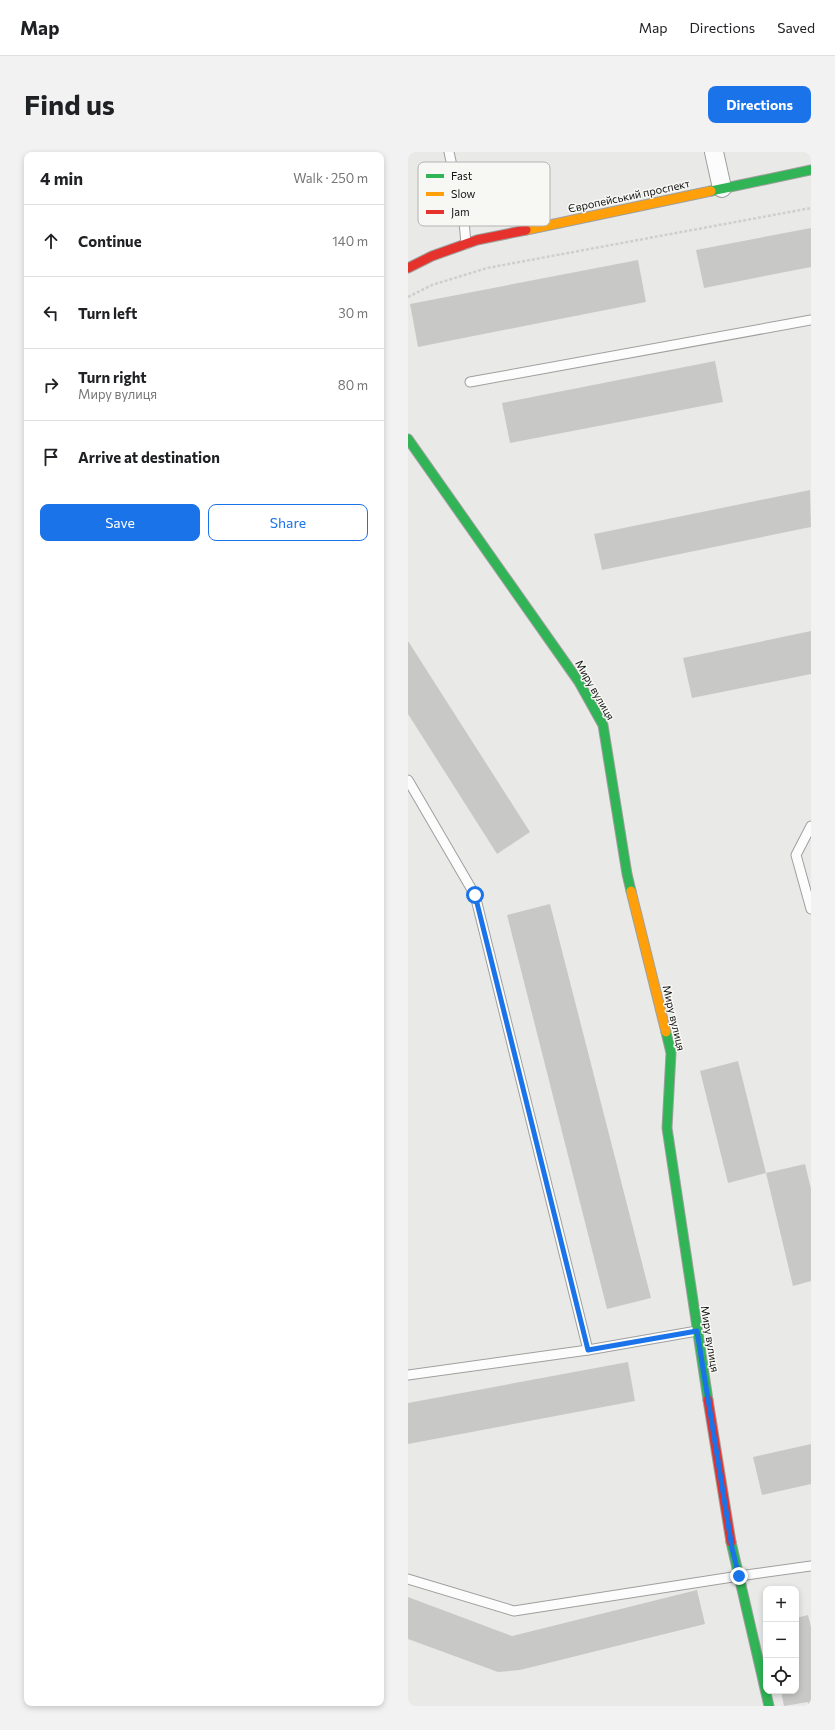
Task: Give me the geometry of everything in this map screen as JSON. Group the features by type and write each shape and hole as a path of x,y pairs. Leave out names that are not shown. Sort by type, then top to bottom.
{"street":[{"path":"714,152 722,188"},
{"name":"Європейський проспект","path":"550,225 811,170"},
{"name":"Європейський проспект","path":"408,268 432,256 477,240 543,226"},
{"name":"Миру вулиця","path":"408,439 579,682 603,725 627,874 671,1053 667,1128 697,1331 732,1548 769,1706"}],"lane":[{"path":"449,152 451,162"},
{"path":"464,226 466,244"},
{"path":"470,382 811,320"},
{"path":"408,780 475,895 588,1350"},
{"path":"811,826 796,855 811,909"},
{"path":"408,1375 588,1350 697,1331"},
{"path":"408,1578 514,1611 811,1566"}],"path":[{"path":"408,297 432,285 487,268 811,208"}],"building":[{"path":"811,228 811,267 704,288 696,250"},
{"path":"638,260 646,302 418,347 410,304"},
{"path":"715,361 723,402 510,443 502,403"},
{"path":"810,490 811,527 602,570 594,534"},
{"path":"811,631 811,674 692,698 683,658"},
{"path":"408,641 530,832 497,854 408,714"},
{"path":"550,904 651,1298 607,1309 507,915"},
{"path":"738,1061 766,1173 728,1183 700,1071"},
{"path":"805,1164 811,1189 811,1281 793,1286 766,1173"},
{"path":"628,1362 635,1401 408,1444 408,1403"},
{"path":"811,1444 811,1484 762,1495 753,1457"},
{"path":"697,1590 705,1624 520,1670 498,1672 408,1639 408,1597 512,1636"},
{"path":"808,1615 811,1627 811,1706 809,1706 808,1702 784,1706 782,1694 799,1694 799,1617"}],"traffic: fast":[{"path":"711,191 811,170"},
{"path":"408,439 579,682 603,725 631,891"},
{"path":"666,1032 671,1053 667,1128 708,1400"},
{"path":"731,1542 769,1706"}],"traffic: slow":[{"path":"550,225 711,191"},
{"path":"526,230 545,226"},
{"path":"631,891 666,1032"}],"traffic: jam":[{"path":"408,268 432,256 477,240 526,230"},
{"path":"708,1400 731,1542"}],"route":[{"path":"475,895 588,1350 697,1331 732,1548 739,1576"}]}
